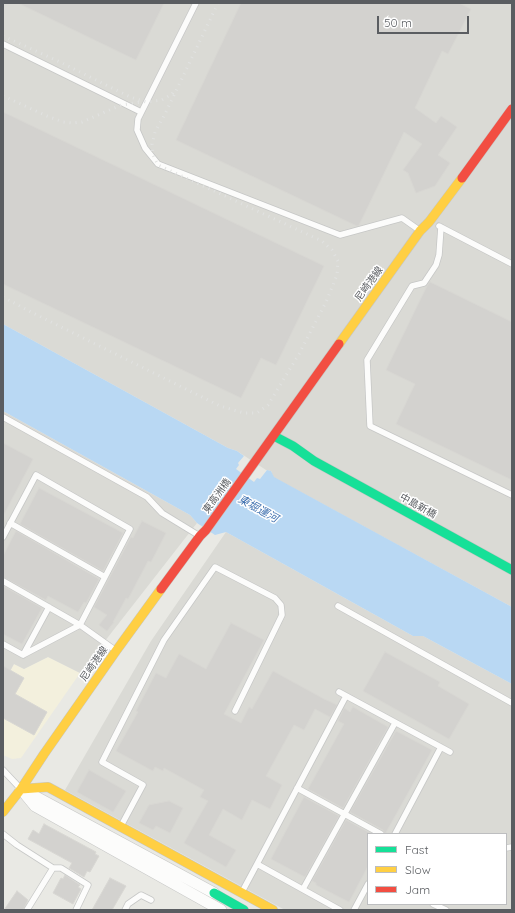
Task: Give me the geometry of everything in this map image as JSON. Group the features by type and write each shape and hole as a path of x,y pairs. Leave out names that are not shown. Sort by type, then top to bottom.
{"main road":[{"name":"尼崎港線","path":"246,474 420,231 429,222 512,109"},
{"name":"中島新橋","path":"274,436 293,446 314,461 512,570"},
{"name":"東高洲橋","path":"203,533 246,474"},
{"name":"尼崎港線","path":"3,812 21,789 116,651 203,533"},
{"path":"21,789 48,787 273,910"},
{"path":"214,893 244,910"}],"street":[{"path":"21,789 214,893"},
{"path":"21,789 36,806 221,910"}],"lane":[{"path":"196,3 138,119 137,130 145,148 158,164 340,235 402,218 420,231"},
{"path":"3,44 141,112"},
{"path":"429,222 512,264"},
{"path":"441,227 439,255 436,265 424,284 412,286 366,360 370,426 512,495"},
{"path":"3,417 147,497 162,513 203,533"},
{"path":"3,537 36,475 130,529 80,625 23,656"},
{"path":"10,524 105,577"},
{"path":"121,826 143,785 102,762 164,640 215,567 275,598 281,605 282,616 234,711"},
{"path":"3,581 80,625 116,651"},
{"path":"338,606 512,703"},
{"path":"23,656 49,608"},
{"path":"3,644 23,656"},
{"path":"339,692 450,752"},
{"path":"242,893 346,696"},
{"path":"303,889 396,723"},
{"path":"396,833 441,747"},
{"path":"3,770 21,789"},
{"path":"297,788 380,833"},
{"path":"3,834 17,845 53,868 61,868 88,885 76,910"},
{"path":"257,864 340,910"},
{"path":"27,910 53,868"},
{"path":"354,910 367,886"},
{"path":"125,910 128,904 141,895 151,900"},
{"path":"436,905 446,908"}],"shaded area":[{"path":"3,3 512,3 512,607 273,477 271,471 266,470 237,451 228,448 3,324"},
{"path":"3,411 190,515 197,523 80,673 48,657 24,669 14,664 3,684"},
{"path":"226,532 413,636 423,636 512,684 512,910 285,910 65,790 151,641"},
{"path":"48,657 80,673 21,758 12,759 3,755 3,684 14,664 24,669"}],"water":[{"name":"東堀運河","path":"3,324 228,448 237,451 244,456 238,463 239,465 236,469 254,482 257,478 260,479 267,470 271,471 274,477 512,607 512,684 423,636 413,636 226,532 215,535 197,523 190,515 3,411"}],"building":[{"path":"18,3 164,3 136,60"},
{"path":"241,3 459,3 471,9 448,54 442,51 415,108 436,123 441,116 457,127 438,155 450,163 435,186 416,193 408,173 403,170 422,144 404,132 359,225 357,226 176,140"},
{"path":"3,112 324,266 276,365 261,358 241,398 3,284"},
{"path":"430,282 512,322 512,480 396,424 415,384 386,370"},
{"path":"3,443 33,459 3,516"},
{"path":"39,488 123,533 103,571 20,524"},
{"path":"142,521 166,533 151,562 148,561 128,599 126,598 114,622 107,631 99,625 107,615 94,607 131,537 133,538"},
{"path":"16,531 99,579 86,603 84,602 78,612 48,596 46,600 3,577 3,556"},
{"path":"3,586 42,608 22,644 3,634"},
{"path":"231,623 264,640 224,714 241,723 249,707 252,709 273,671 337,705 330,717 315,709 304,730 294,725 266,776 282,785 270,809 252,800 242,820 223,809 209,835 236,850 226,867 184,843 208,801 200,797 204,790 164,768 163,771 155,767 153,771 116,751 138,712 136,711 156,673 166,678 179,654 206,669"},
{"path":"385,652 440,682 438,686 469,704 449,739 363,691"},
{"path":"3,666 24,678 15,694 47,712 34,735 3,718"},
{"path":"353,707 388,727 343,808 308,789 344,724 338,721 344,708 350,712"},
{"path":"396,731 432,750 386,833 383,830 350,812"},
{"path":"89,770 126,791 113,812 77,792"},
{"path":"304,797 339,816 305,877 271,859"},
{"path":"169,801 183,808 170,833 156,826 153,830 139,823 149,805"},
{"path":"346,820 370,833 367,833 367,868 349,902 316,885 316,883 312,881"},
{"path":"44,824 96,852 95,854 99,856 90,872 87,871 84,877 69,868 72,863 28,839 33,830 39,834"},
{"path":"65,875 80,885 78,887 81,889 73,904 53,893 61,878 63,879"},
{"path":"110,878 126,886 112,910 92,910"},
{"path":"17,891 28,900 23,910 4,910"}],"railway":[{"path":"3,297 220,406 244,413 257,413 268,405 299,354 326,302 337,275 338,261 332,250 322,241 158,165 153,155 152,144 155,132 218,3"},
{"path":"3,36 62,63 130,97 146,102 162,100 174,91"},
{"path":"3,96 47,116 63,122 73,123 82,122 121,105 142,102"}],"traffic: fast":[{"path":"274,436 293,446 314,461 512,570"},
{"path":"214,893 244,910"}],"traffic: slow":[{"path":"339,344 420,231 429,222 462,178"},
{"path":"3,812 21,789 116,651 161,589"},
{"path":"21,789 48,787 273,910"}],"traffic: jam":[{"path":"462,178 512,109"},
{"path":"161,589 206,530 339,344"}]}
